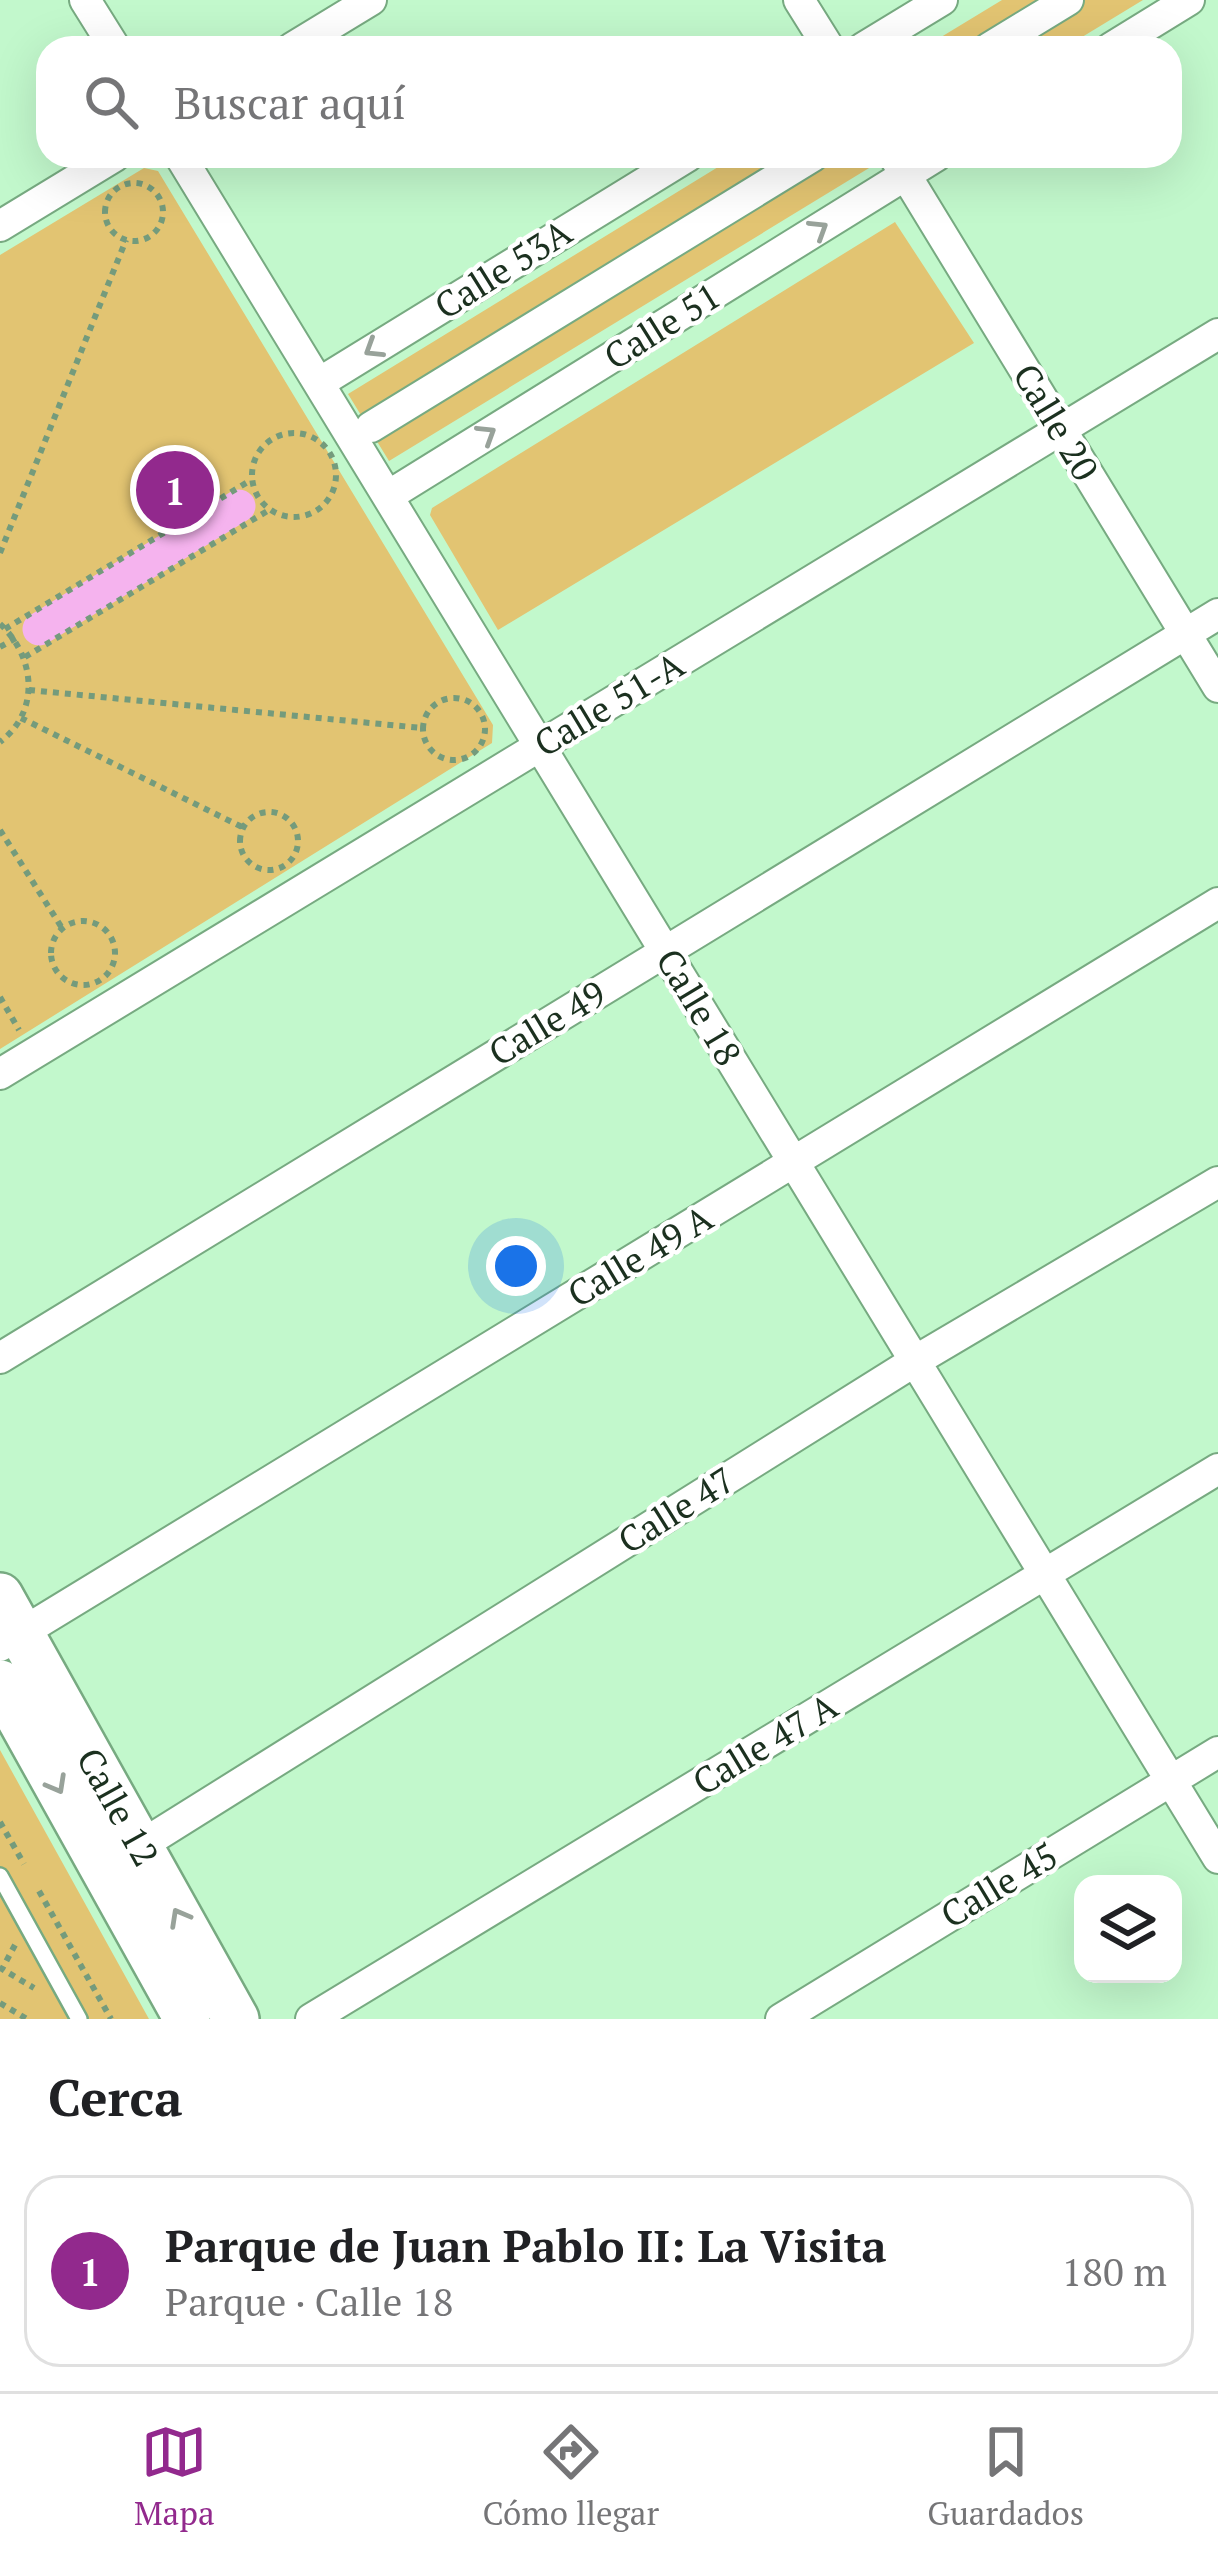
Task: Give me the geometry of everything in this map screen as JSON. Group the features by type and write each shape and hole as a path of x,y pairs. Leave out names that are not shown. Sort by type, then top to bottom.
{"street":[{"path":"86,0 108,36"},
{"path":"312,36 371,0"},
{"path":"800,0 822,36"},
{"path":"882,36 941,0"},
{"path":"1009,36 1068,0"},
{"path":"1130,36 1189,0"},
{"path":"0,226 95,168"},
{"name":"Calle 18","path":"188,168 1218,1858"},
{"name":"Calle 53A","path":"319,383 668,168"},
{"path":"371,427 793,168"},
{"name":"Calle 51","path":"388,496 895,168"},
{"name":"Calle 20","path":"902,168 1218,687"},
{"name":"Calle 51-A","path":"10,1058 540,746 1218,334"},
{"name":"Calle 49","path":"0,1358 1218,614"},
{"name":"Calle 49 A","path":"7,1625 794,1162 1218,903"},
{"name":"Calle 47","path":"140,1846 915,1361 1218,1182"},
{"name":"Calle 47 A","path":"311,2019 1218,1469"},
{"name":"Calle 12","path":"7,1625 140,1846 236,2019"},
{"name":"Calle 12","path":"0,1683 187,2019"},
{"name":"Calle 45","path":"781,2019 1218,1752"}],"lane":[{"path":"0,1876 79,2019"}],"path":[{"path":"138,182 161,200 162,220 151,236 126,240 109,227 104,210 118,187 138,182"},
{"path":"0,553 126,240"},
{"path":"0,742 21,718 29,690 25,657 16,638 3,626 251,480 263,445 285,434 312,436 332,455 333,491 318,509 293,517 269,510 251,480"},
{"path":"25,657 269,510"},
{"path":"0,647 16,638"},
{"path":"29,690 422,728"},
{"path":"457,697 482,713 486,732 476,751 447,759 429,748 422,728 437,702 457,697"},
{"path":"21,718 242,827"},
{"path":"257,814 286,817 297,833 296,853 283,867 256,868 242,854 242,827 257,814"},
{"path":"0,830 62,929"},
{"path":"92,922 109,934 114,964 100,981 80,986 60,976 51,958 62,929 92,922"},
{"path":"0,997 10,1058"},
{"path":"0,1822 111,2019"},
{"path":"0,2003 27,2019"}],"shaded area":[{"path":"1002,0 1143,0 1084,36 943,36"},
{"path":"144,168 158,171 493,725 492,743 0,1049 0,255"},
{"path":"716,168 869,168 389,461 348,394"},
{"path":"895,222 974,343 498,630 430,515 432,508"},
{"path":"0,1750 149,2019 0,2019"}],"waterway":[{"path":"39,629 239,506"}],"place":[{"name":"Parque de Juan Pablo II: La Visita","path":"175,490"}]}
